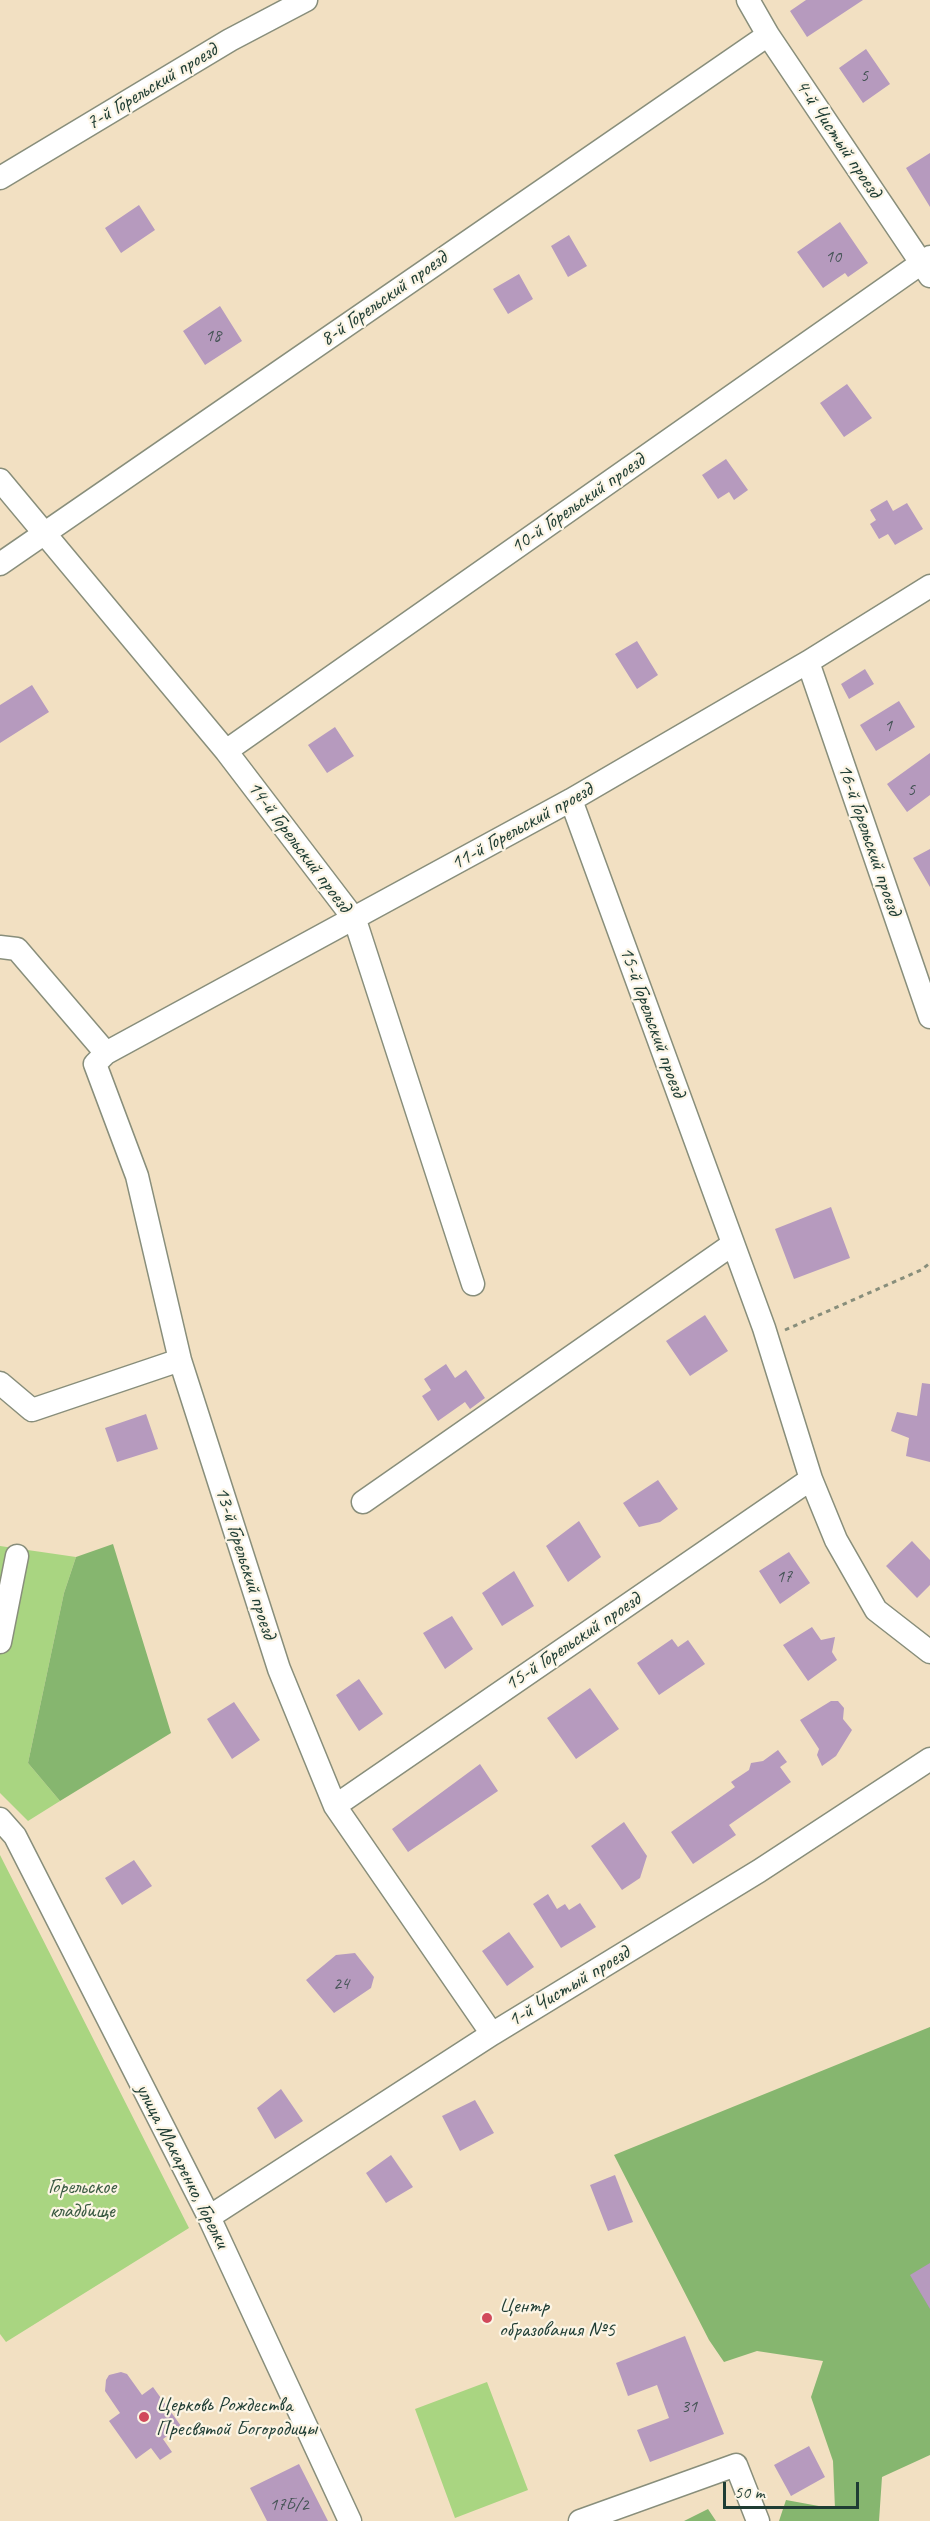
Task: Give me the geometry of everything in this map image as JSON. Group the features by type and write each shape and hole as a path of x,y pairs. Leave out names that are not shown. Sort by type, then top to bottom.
{"street":[{"name":"7-й Горельский проезд","path":"0,178 230,40 306,0"},
{"name":"4-й Чистый проезд","path":"748,0 768,35 927,266"},
{"name":"8-й Горельский проезд","path":"0,564 768,35"},
{"name":"10-й Горельский проезд","path":"226,751 927,266"},
{"name":"14-й Горельский проезд","path":"0,480 226,751 355,920 473,1284"},
{"name":"11-й Горельский проезд","path":"106,1053 355,920 571,800 808,662 930,586"},
{"name":"16-й Горельский проезд","path":"808,662 930,1017"},
{"name":"15-й Горельский проезд","path":"571,800 767,1338 811,1479 836,1540 876,1610 930,1652"},
{"path":"0,947 17,949 106,1053"},
{"name":"13-й Горельский проезд","path":"106,1053 95,1064 137,1176 180,1360 279,1669 335,1806 492,2034"},
{"path":"363,1502 733,1244"},
{"path":"0,1383 32,1410 180,1360"},
{"name":"15-й Горельский проезд","path":"335,1806 811,1479"},
{"path":"0,1642 16,1556"},
{"name":"1-й Чистый проезд","path":"209,2217 492,2034 759,1871 930,1759"},
{"name":"улица Макаренко, Горелки","path":"0,1819 15,1836 209,2217 350,2521"},
{"path":"580,2521 736,2465 758,2521"}],"path":[{"path":"767,1338 921,1270 930,1263"}],"green space":[{"path":"113,1544 171,1733 60,1801 28,1763 64,1593 76,1557"},
{"path":"0,1546 76,1557 64,1593 28,1763 60,1801 28,1821 0,1793"},
{"name":"Горельское кладбище","path":"0,1855 189,2228 6,2342 0,2334"},
{"path":"930,2027 930,2455 882,2477 879,2521 779,2521 786,2500 835,2509 833,2461 811,2397 823,2361 757,2351 724,2362 709,2340 614,2155"},
{"path":"487,2382 528,2490 455,2518 415,2409"},
{"path":"708,2509 716,2521 684,2521"}],"building":[{"path":"806,0 863,0 807,37 790,11"},
{"path":"866,49 890,84 863,103 839,68"},
{"path":"930,153 930,207 906,168"},
{"path":"139,205 155,230 121,253 105,228"},
{"path":"840,222 868,263 848,277 845,273 823,288 797,252"},
{"path":"569,235 587,266 568,277 551,246"},
{"path":"519,274 533,299 508,314 493,289"},
{"path":"220,306 242,341 205,365 183,331"},
{"path":"847,384 872,418 844,437 820,403"},
{"path":"726,459 748,490 734,500 729,492 718,499 702,475"},
{"path":"887,500 893,511 907,503 923,529 895,545 888,534 879,539 870,524 876,520 870,510"},
{"path":"637,641 658,675 637,689 615,654"},
{"path":"865,669 874,684 849,699 841,684"},
{"path":"32,685 49,712 0,743 0,705"},
{"path":"899,701 915,727 876,751 860,725"},
{"path":"335,727 354,756 327,773 308,745"},
{"path":"930,753 930,795 907,812 887,784"},
{"path":"930,849 930,887 913,858"},
{"path":"831,1207 850,1258 794,1279 775,1229"},
{"path":"705,1315 728,1351 690,1376 666,1341"},
{"path":"446,1364 455,1378 466,1370 485,1398 470,1409 465,1402 438,1421 422,1396 431,1390 424,1379"},
{"path":"922,1383 930,1384 930,1462 906,1456 909,1438 891,1431 897,1412 917,1416"},
{"path":"146,1414 158,1449 117,1462 105,1428"},
{"path":"658,1480 678,1509 660,1522 639,1527 623,1503"},
{"path":"579,1521 601,1557 568,1582 546,1546"},
{"path":"912,1541 930,1560 930,1585 917,1598 886,1566"},
{"path":"789,1552 810,1583 780,1604 759,1571"},
{"path":"514,1571 534,1606 502,1626 482,1593"},
{"path":"452,1616 473,1649 445,1669 423,1633"},
{"path":"812,1627 821,1640 835,1637 832,1652 837,1660 808,1681 783,1645"},
{"path":"672,1639 678,1647 688,1640 705,1664 659,1695 637,1663"},
{"path":"359,1679 383,1714 359,1731 336,1695"},
{"path":"590,1688 619,1729 576,1759 547,1718"},
{"path":"831,1701 838,1701 844,1708 843,1719 852,1730 836,1756 822,1766 817,1755 819,1749 800,1720"},
{"path":"234,1702 260,1740 232,1759 207,1719"},
{"path":"778,1750 787,1762 780,1767 791,1782 729,1825 736,1835 693,1864 671,1832 735,1787 731,1782 749,1770 751,1763 763,1761"},
{"path":"480,1764 498,1791 408,1852 392,1829"},
{"path":"624,1822 647,1856 640,1878 622,1890 591,1846"},
{"path":"134,1860 152,1886 122,1905 105,1878"},
{"path":"548,1894 557,1909 565,1904 569,1910 580,1903 596,1927 561,1948 533,1904"},
{"path":"509,1932 534,1967 507,1986 482,1951"},
{"path":"355,1953 374,1977 371,1988 334,2013 306,1980 336,1955"},
{"path":"281,2089 303,2121 275,2139 257,2108"},
{"path":"475,2100 494,2133 460,2151 442,2116"},
{"path":"391,2155 413,2187 386,2203 366,2173"},
{"path":"615,2175 633,2222 608,2231 590,2185"},
{"path":"930,2263 930,2309 910,2275"},
{"path":"685,2336 724,2434 650,2462 637,2430 669,2418 657,2385 628,2396 616,2363"},
{"name":"Церковь Рождества Пресвятой Богородицы","path":"121,2372 127,2374 142,2395 153,2387 181,2426 163,2439 172,2452 160,2460 151,2448 136,2459 109,2421 120,2413 105,2391 106,2380 109,2375"},
{"path":"809,2446 825,2477 791,2496 774,2465"},
{"path":"299,2464 328,2521 267,2521 250,2488"}],"place":[{"name":"Центр образования №5","path":"487,2318"},
{"name":"Церковь Рождества Пресвятой Богородицы","path":"144,2417"}]}
